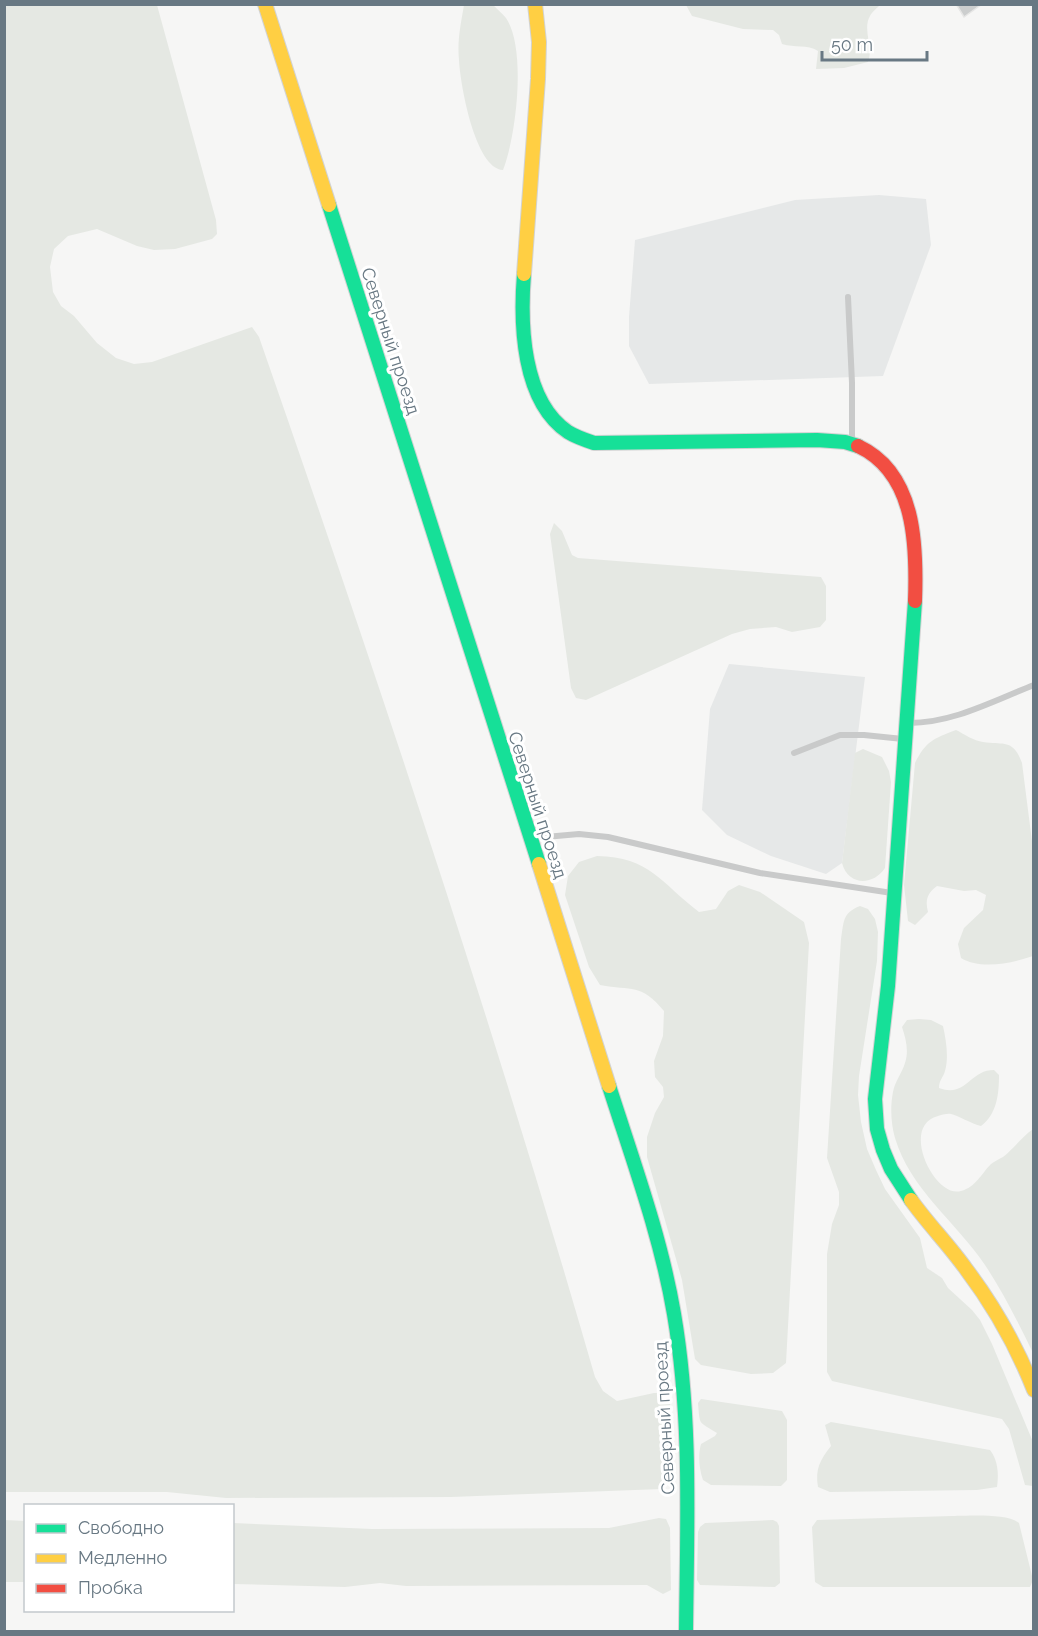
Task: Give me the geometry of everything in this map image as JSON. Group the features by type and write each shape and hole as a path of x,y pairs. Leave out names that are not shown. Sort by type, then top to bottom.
{"street":[{"name":"Северный проезд","path":"265,4 633,1161 666,1281 677,1332 683,1383 686,1438 686,1632"},
{"path":"536,4 538,79 521,308 524,342 530,370 540,400 554,420 569,433 594,443 817,441 852,443 865,449 881,462 890,472 904,497 911,520 915,596 907,740 886,1012 875,1089 878,1130 894,1177 991,1306 1014,1345 1034,1390"}],"lane":[{"path":"848,297 852,443"},
{"path":"908,723 936,722 946,719 1034,685"},
{"path":"794,753 831,738 850,734 907,740"},
{"path":"530,838 579,834 608,837 760,873 894,893"}],"shaded area":[{"path":"686,4 880,5 868,21 867,33 870,50 868,62 844,68 816,69 818,51 814,49 782,44 779,35 773,30 743,29 692,16"},
{"path":"4,5 157,5 216,220 217,234 212,239 175,249 154,250 137,246 97,229 68,236 54,249 50,267 53,292 61,306 74,316 97,343 116,358 134,364 152,362 252,327 259,337 348,595 476,985 595,1377 603,1391 617,1401 664,1393 670,1401 672,1478 662,1489 451,1497 226,1498 167,1492 5,1492"},
{"path":"464,5 493,5 506,18 512,32 518,71 517,93 512,137 503,170 493,166 484,156 466,105 459,53"},
{"path":"879,195 926,199 931,245 883,376 649,384 629,346 635,240 795,200"},
{"path":"554,523 562,531 572,555 578,558 821,577 826,586 826,620 820,627 792,632 776,627 750,629 732,634 586,700 576,698 571,688 550,534"},
{"path":"729,664 865,677 842,863 826,874 771,856 727,835 702,810 710,709"},
{"path":"956,730 973,739 1012,747 1022,763 1034,857 1033,956 1006,963 987,964 969,962 961,958 958,944 964,928 983,910 986,895 976,890 964,891 937,886 928,897 928,912 915,925 908,921 904,885 915,763 931,742"},
{"path":"863,749 882,757 889,771 891,782 885,868 874,878 861,881 850,876 842,863 855,753"},
{"path":"597,856 630,861 654,873 699,912 716,909 728,891 739,885 760,892 804,922 809,943 786,1363 773,1373 751,1374 701,1365 695,1359 682,1280 647,1157 647,1137 655,1113 664,1097 663,1087 655,1077 654,1061 663,1036 664,1011 642,992 600,985 589,967 565,895 568,876 579,862"},
{"path":"860,906 868,909 875,919 878,932 877,961 858,1095 867,1149 885,1189 920,1238 927,1268 942,1278 948,1288 972,1310 980,1320 992,1344 1033,1442 1033,1486 1025,1485 1009,1429 1002,1419 832,1381 827,1372 827,1254 832,1224 839,1205 839,1192 827,1158 841,939 847,915"},
{"path":"907,1020 931,1020 943,1026 947,1060 939,1088 948,1090 962,1087 986,1071 994,1070 999,1075 998,1096 994,1110 981,1126 957,1116 944,1114 927,1122 921,1133 921,1146 925,1160 941,1184 951,1190 966,1189 978,1180 991,1164 1003,1157 1033,1129 1033,1353 992,1275 922,1189 902,1156 895,1138 891,1115 892,1098 907,1054 902,1027"},
{"path":"701,1399 782,1411 787,1420 787,1480 781,1486 711,1485 703,1480 699,1462 701,1444 717,1433 701,1422 698,1403"},
{"path":"831,1422 990,1450 997,1467 997,1487 977,1490 830,1492 818,1487 817,1475 821,1460 831,1446 825,1425"},
{"path":"997,1516 1019,1523 1033,1580 1030,1587 823,1587 815,1582 812,1527 817,1520"},
{"path":"659,1518 666,1519 670,1528 671,1590 663,1594 647,1585 406,1586 380,1583 345,1587 234,1584 234,1523 372,1529 609,1528"},
{"path":"5,1520 24,1521 24,1582 5,1582"},
{"path":"773,1520 779,1526 780,1583 775,1587 700,1585 697,1580 700,1527 705,1523"}],"building":[{"path":"956,4 982,4 964,17"}],"traffic: fast":[{"path":"329,205 539,864"},
{"path":"524,274 524,338 533,382 541,401 553,418 568,432 594,443 817,440 845,442 858,446"},
{"path":"911,1200 891,1169 883,1150 877,1129 875,1099 888,986 915,601"},
{"path":"609,1086 662,1256 680,1353 687,1473 686,1632"}],"traffic: slow":[{"path":"265,4 329,205"},
{"path":"524,274 538,79 539,42 535,4"},
{"path":"539,864 609,1086"},
{"path":"911,1200 986,1297 1012,1343 1034,1390"}],"traffic: jam":[{"path":"858,446 877,458 892,474 902,492 913,535 915,601"}]}
